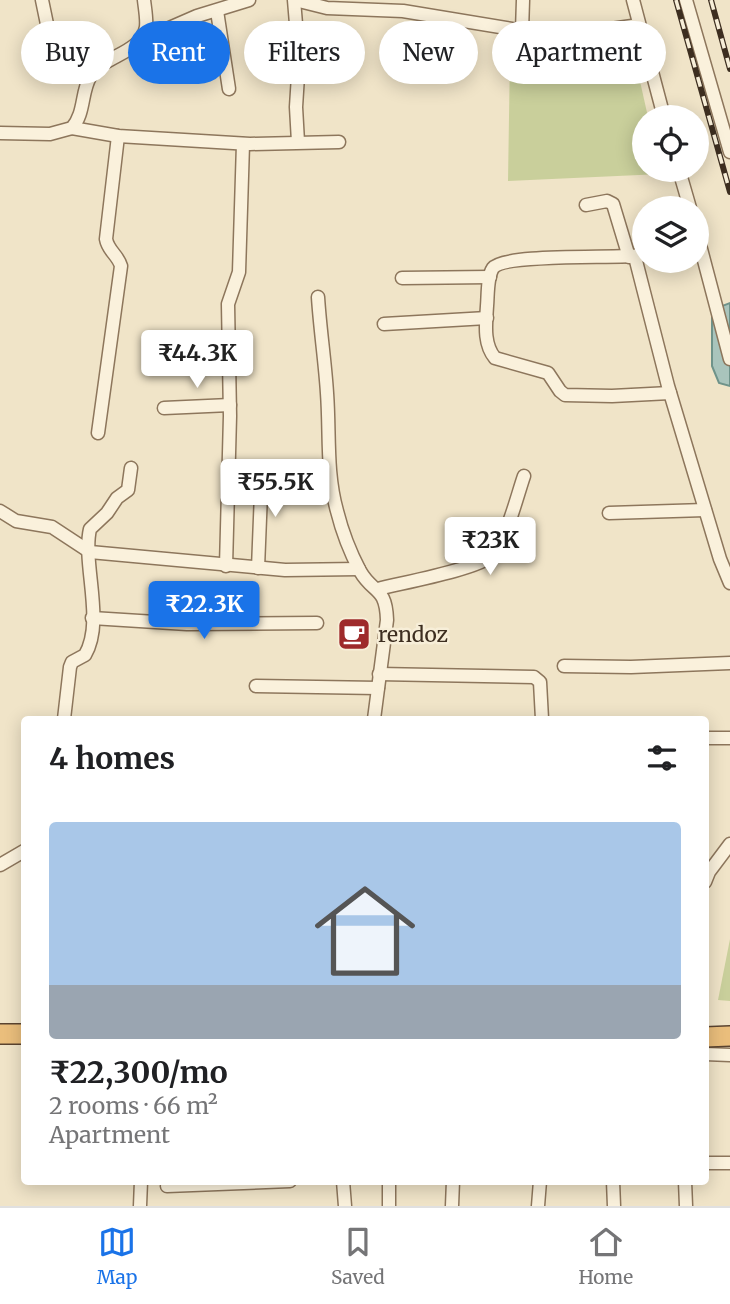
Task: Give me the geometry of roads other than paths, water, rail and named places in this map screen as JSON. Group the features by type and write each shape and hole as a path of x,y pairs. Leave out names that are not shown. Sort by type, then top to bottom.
{"highway":[{"path":"0,1034 21,1034"},
{"path":"709,1037 730,1036"}],"street":[{"path":"42,0 46,21"},
{"path":"145,0 146,21"},
{"path":"186,21 249,0"},
{"path":"298,142 296,107 299,60 295,0 403,11 492,26"},
{"path":"522,21 523,0"},
{"path":"633,0 638,21"},
{"path":"686,0 730,152"},
{"path":"217,11 229,89"},
{"path":"72,128 81,113 88,84"},
{"path":"655,84 661,105"},
{"path":"0,133 50,134 72,128 118,136 243,144 339,142"},
{"path":"98,433 121,266 118,258 110,251 106,239 118,136"},
{"path":"226,566 230,405 228,304 239,272 243,144"},
{"path":"586,205 607,201 613,204 632,247"},
{"path":"632,256 508,261 498,264 492,269 490,277 488,345 495,358 543,369 565,394 612,396 670,393"},
{"path":"640,273 670,393 720,559 730,583"},
{"path":"707,273 730,359"},
{"path":"402,278 490,277"},
{"path":"318,297 328,395 328,456 332,484 342,528 359,569 384,598 387,620 374,716"},
{"path":"384,324 487,318"},
{"path":"164,408 230,405"},
{"path":"64,716 70,667 72,662 88,651 92,618 90,529 107,513 117,498 128,490 131,468"},
{"path":"258,568 262,468"},
{"path":"378,589 476,565 493,554 511,515 524,476"},
{"path":"608,513 705,510"},
{"path":"0,511 16,521 52,527 90,552 226,566 309,571 359,569"},
{"path":"92,618 187,624 317,623"},
{"path":"564,666 631,667 730,663"},
{"path":"379,674 534,677 540,682 542,716"},
{"path":"256,686 378,688"},
{"path":"709,738 730,738"},
{"path":"711,859 730,844"},
{"path":"0,865 21,853"},
{"path":"709,1054 730,1055"},
{"path":"709,1163 730,1163"},
{"path":"140,1206 141,1185"},
{"path":"167,1186 192,1185"},
{"path":"343,1185 345,1206"},
{"path":"389,1185 389,1206"},
{"path":"452,1206 453,1185"},
{"path":"538,1206 540,1185"},
{"path":"613,1185 614,1206"},
{"path":"685,1185 686,1206"}],"water":[{"path":"730,303 730,386 719,383 712,366 712,310"}],"railway":[{"path":"676,0 730,192"},
{"path":"711,0 730,69"}],"place":[{"name":"rendoz","path":"354,634"}]}
